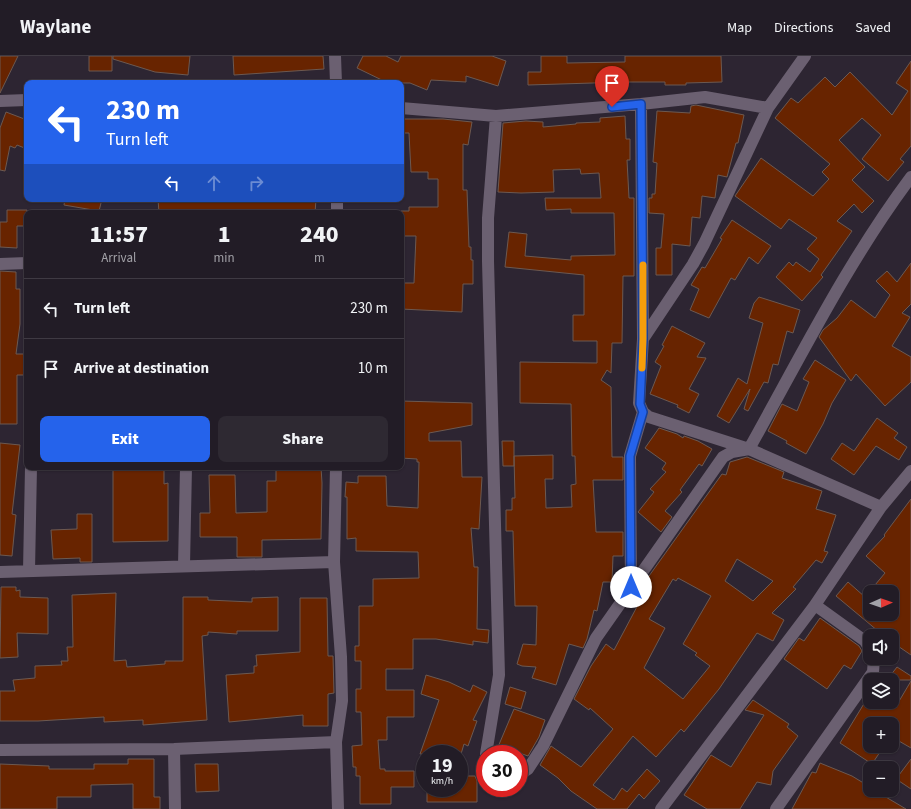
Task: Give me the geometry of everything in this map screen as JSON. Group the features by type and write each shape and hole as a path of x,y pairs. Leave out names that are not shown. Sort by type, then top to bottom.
{"street":[{"path":"335,56 336,80"},
{"path":"643,339 693,264 704,244 768,108 805,56"},
{"path":"404,108 496,116 705,97 768,108"},
{"path":"0,101 24,100"},
{"path":"641,104 643,339 640,404 643,412 649,417 732,448 749,449 881,507"},
{"path":"487,745 498,675 488,261 488,218 496,116"},
{"path":"749,449 848,273 897,196 911,177"},
{"path":"0,264 24,263"},
{"path":"631,587 630,456 643,412"},
{"path":"528,769 543,746 596,638 723,457 732,448"},
{"path":"29,571 32,470"},
{"path":"184,566 186,470"},
{"path":"336,470 334,562 341,657 342,701 336,742 338,809"},
{"path":"661,809 815,605 881,507 911,471"},
{"path":"0,572 334,562"},
{"path":"815,605 863,640"},
{"path":"776,809 873,672 874,665"},
{"path":"0,750 174,750 336,742"},
{"path":"174,750 176,809"}],"building":[{"path":"0,56 18,56 0,93"},
{"path":"89,56 112,56 112,71 89,71"},
{"path":"113,56 190,56 188,75 155,72 113,59"},
{"path":"233,56 323,56 324,69 234,75"},
{"path":"363,56 386,56 398,62 401,56 492,56 506,61 498,86 466,76 466,82 431,80 427,90 410,83 404,83 404,80 382,80 357,68"},
{"path":"541,56 567,56 567,63 625,62 625,56 721,56 722,82 686,83 686,85 665,85 665,82 625,82 528,85 528,72 541,72"},
{"path":"911,61 911,146 900,159 904,162 888,181 862,159 881,135 862,118 839,140 865,167 852,180 874,201 862,213 854,204 837,221 852,231 821,275 823,277 802,301 776,277 789,262 793,266 796,262 810,272 819,259 807,249 817,238 789,219 781,229 735,196 761,158 813,196 829,179 822,172 830,164 775,118 791,98 798,103 825,77 835,87 850,72 892,115 908,91 896,83"},
{"path":"696,105 744,115 738,143 736,143 727,177 718,175 715,198 702,196 700,218 692,217 690,246 672,244 672,275 656,275 656,248 661,248 664,214 649,213 649,198 652,198 652,194 655,194 657,163 653,162 657,111 690,113 691,106"},
{"path":"6,112 24,119 24,148 17,145 15,148 10,146 5,171 0,170 0,128"},
{"path":"625,116 626,139 630,139 630,160 627,160 629,198 634,198 634,276 623,276 622,343 612,343 611,373 607,370 601,380 611,387 612,457 623,457 623,480 593,480 596,532 623,532 623,556 613,556 612,582 603,582 597,611 594,610 587,639 583,648 569,644 556,685 532,678 536,667 517,664 523,644 536,645 537,606 515,606 513,531 506,531 506,510 512,510 512,498 515,498 514,456 553,455 553,479 545,479 546,508 572,507 571,485 576,484 575,456 572,456 571,404 520,403 520,362 597,363 597,341 573,341 573,315 584,315 584,275 505,267 509,232 527,234 525,256 571,260 571,256 615,255 614,213 571,213 571,209 546,210 545,198 601,198 599,173 581,174 580,169 553,170 554,192 498,192 503,123 526,121 543,122 543,127 600,122 600,118"},
{"path":"404,119 443,119 472,122 468,145 463,144 463,190 467,190 469,247 471,247 471,260 473,260 473,284 463,284 462,312 404,309 404,283 414,283 416,236 404,236 404,211 409,211 409,207 438,207 438,179 428,179 428,172 411,172 409,133 404,133"},
{"path":"64,202 101,202 99,210 64,205"},
{"path":"158,202 316,202 315,210 159,210"},
{"path":"7,210 24,210 24,226 17,226 17,248 0,247 0,222 7,222"},
{"path":"732,220 771,246 758,264 749,257 735,280 731,278 709,318 690,310 699,289 691,285 702,267 705,268 722,239 720,238"},
{"path":"911,263 911,304 902,313 910,317 892,346 911,357 911,382 885,406 856,374 851,381 819,337 823,330 837,318 851,300 875,318 890,295 876,281 887,271 897,282"},
{"path":"0,271 16,272 16,289 20,289 20,324 16,354 24,354 24,375 17,375 17,424 0,424"},
{"path":"759,297 800,310 793,333 787,331 778,365 773,364 768,383 764,382 748,411 744,409 750,389 729,423 717,416 738,378 747,384 763,323 749,318 754,303"},
{"path":"672,326 705,343 697,357 706,358 689,389 699,394 689,413 677,407 678,405 650,394 661,366 655,362 664,346 662,345"},
{"path":"815,360 846,380 832,403 823,424 806,454 786,443 787,441 768,431 782,404 797,411 809,382 803,379"},
{"path":"404,401 472,403 472,425 429,433 429,441 461,441 462,477 482,477 479,529 471,528 474,567 478,567 477,629 489,630 488,643 473,641 473,645 436,639 413,639 413,669 386,669 386,690 414,690 414,717 387,717 387,740 378,740 380,769 385,769 385,771 414,771 414,787 391,787 391,804 360,804 360,776 356,776 356,767 353,767 352,746 362,745 361,712 356,712 356,689 361,689 361,661 355,661 355,646 359,646 359,606 373,606 373,579 419,578 418,552 356,551 356,538 347,539 347,497 345,497 346,482 358,483 358,476 386,476 387,506 418,508 419,462 417,462 417,459 404,458"},
{"path":"877,418 898,433 894,438 907,447 899,460 876,446 854,475 831,459 842,443 854,451"},
{"path":"659,428 677,434 683,438 684,436 698,441 712,449 702,466 699,464 680,490 682,492 665,511 672,517 661,532 638,512 654,492 650,489 666,472 662,469 666,463 645,448"},
{"path":"502,441 514,441 514,466 503,466"},
{"path":"0,443 20,445 12,514 16,515 12,556 0,555"},
{"path":"747,457 784,472 782,478 822,491 816,509 836,515 824,551 828,552 822,563 816,560 793,587 796,589 772,613 784,620 773,641 757,633 719,689 684,732 681,729 656,757 633,736 593,785 614,800 622,788 627,792 647,769 660,781 644,799 639,794 627,809 597,809 571,791 558,778 540,765 551,746 581,767 613,729 590,708 589,710 574,699 591,666 606,644 614,650 640,601 634,597 722,474 726,475 730,462","holes":["737,559 773,581 753,601 725,581","678,578 711,596 683,644 697,653 695,655 710,666 683,699 644,668 665,628 649,619 673,579 676,581"]},
{"path":"113,470 164,470 164,484 168,483 168,541 113,542"},
{"path":"276,470 321,470 321,539 262,540 262,557 237,557 237,537 200,537 200,513 210,513 209,475 235,475 236,513 267,512 267,481 276,481"},
{"path":"911,499 911,655 899,647 899,629 876,629 866,621 899,621 899,585 875,585 885,573 866,556 885,536 884,535"},
{"path":"77,514 92,514 92,562 80,562 80,558 53,559 51,530 77,529"},
{"path":"848,582 863,595 863,618 836,596"},
{"path":"1,587 16,587 16,591 20,590 20,597 48,598 48,634 17,633 18,657 0,658"},
{"path":"116,593 114,661 126,660 127,667 165,664 165,661 183,661 183,597 208,597 208,600 252,602 252,598 278,597 278,631 237,631 237,634 208,632 208,635 202,636 207,720 143,725 143,720 104,722 104,717 38,721 0,721 0,691 15,691 13,680 35,678 35,666 62,665 61,661 68,661 67,647 73,647 72,595"},
{"path":"300,598 327,598 328,656 333,656 334,693 328,694 328,726 303,726 303,715 229,722 226,675 254,673 254,666 257,666 256,655 300,652"},
{"path":"820,618 859,646 862,651 851,669 844,665 827,689 784,659 799,638 804,641"},
{"path":"897,667 911,676 911,680 899,680 899,673 892,673"},
{"path":"426,675 449,682 470,692 473,685 487,692 473,720 477,721 468,746 464,744 423,745 439,700 421,694"},
{"path":"911,681 911,748 899,741 899,717 863,717 863,753 879,753 874,761 867,761 840,743 863,705 863,709 899,709 899,701"},
{"path":"510,687 526,692 521,709 505,704"},
{"path":"753,700 789,724 787,727 798,736 773,771 771,785 757,782 740,809 707,809 684,795 711,755 731,767 764,715 745,710"},
{"path":"514,709 545,720 539,737 528,756 528,745 499,745"},
{"path":"128,759 154,759 154,797 160,797 160,809 133,809 133,784 91,785 91,797 57,797 57,809 0,809 0,764 49,766 49,769 94,769 94,764 128,764"},
{"path":"911,759 911,789 899,781 899,775"},
{"path":"820,763 852,776 863,783 863,797 886,797 906,809 792,809 812,772 816,773"},
{"path":"195,764 218,764 219,791 196,792"},
{"path":"468,776 475,776 477,802 427,802 427,797 468,797"}],"slow traffic":[{"path":"642,368 643,265"}],"route":[{"path":"612,107 641,104 643,339 640,404 643,412 630,456 631,587"}]}
